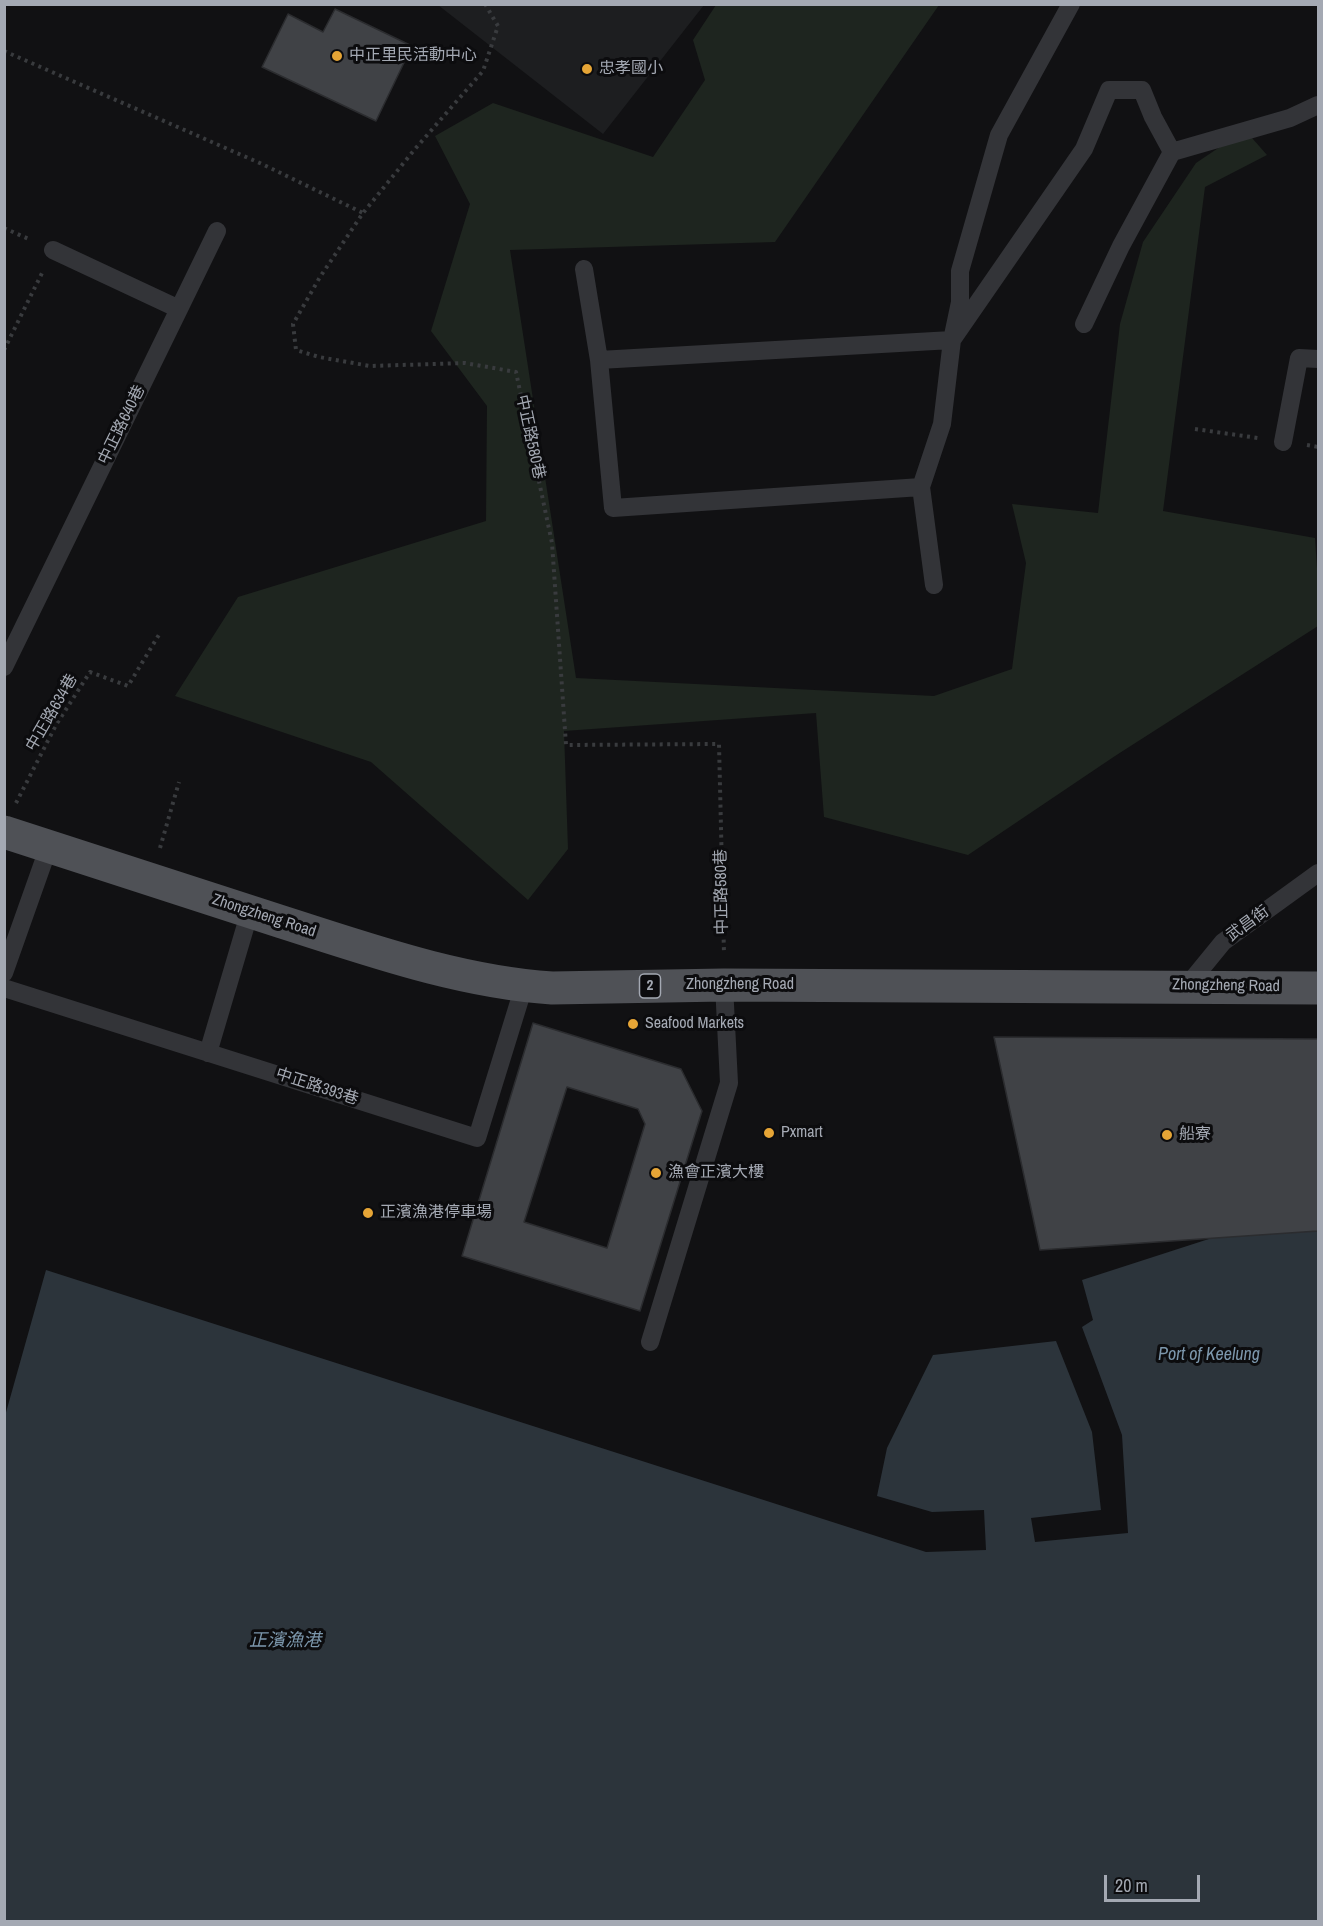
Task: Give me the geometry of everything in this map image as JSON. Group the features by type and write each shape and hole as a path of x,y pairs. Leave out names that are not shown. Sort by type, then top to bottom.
{"main road":[{"name":"Zhongzheng Road","path":"10,818 49,846 361,948 417,963 524,986 552,988 724,985 1318,988"}],"lane":[{"path":"934,585 921,487 942,424 952,340 960,302 960,271 999,135 1071,4"},
{"path":"952,340 1084,149 1109,90 1142,90 1153,117 1172,152"},
{"path":"1084,324 1121,246 1172,152 1290,118 1318,105"},
{"name":"中正路640巷","path":"4,667 217,231"},
{"path":"53,250 179,309"},
{"path":"584,269 599,360 613,508 921,487"},
{"path":"599,360 952,340"},
{"path":"1283,442 1299,358 1318,359"},
{"path":"4,973 49,846"},
{"name":"武昌街","path":"1187,986 1223,942 1318,873"},
{"path":"208,1053 250,911"},
{"path":"650,1342 729,1083 724,985"},
{"name":"中正路393巷","path":"4,988 477,1138 524,986"}],"path":[{"name":"中正路580巷","path":"485,4 498,26 483,70 415,148 363,213 320,277 293,324 296,350 319,357 370,366 465,363 516,372 552,543 566,745 719,744 724,985"},
{"path":"4,51 261,164 363,213"},
{"path":"4,350 53,250"},
{"name":"中正路634巷","path":"10,818 56,725 90,672 128,686 160,633"},
{"path":"151,879 179,782"}],"shaded area":[{"name":"忠孝國小","path":"438,5 704,5 603,134"},
{"path":"716,5 939,5 775,242 510,250 576,678 934,696 1012,669 1026,563 1012,504 1098,513 1120,324 1143,242 1196,163 1245,130 1267,155 1205,187 1163,511 1315,538 1318,626 1115,756 968,855 824,817 816,713 564,731 568,849 528,900 371,762 175,696 238,597 486,521 487,406 431,331 470,204 435,136 493,103 653,157 705,80 693,40"}],"water":[{"name":"正濱漁港","path":"1283,1215 1318,1218 1318,1921 5,1922 5,1416 46,1270 926,1552 986,1550 984,1510 932,1512 877,1496 887,1448 933,1355 1056,1341 1092,1432 1101,1510 1031,1518 1035,1542 1128,1533 1122,1435 1082,1327 1093,1320 1082,1280"}],"building":[{"name":"中正里民活動中心","path":"335,9 412,46 376,121 262,67 288,14 323,32"},
{"name":"漁會正濱大樓","path":"533,1023 681,1069 702,1111 640,1311 462,1256","holes":["567,1087 638,1109 645,1124 607,1248 524,1222"]},
{"name":"船寮","path":"994,1037 1318,1039 1318,1231 1040,1250"}],"place":[{"name":"中正里民活動中心","path":"337,56"},
{"name":"忠孝國小","path":"587,69"},
{"name":"Seafood Markets","path":"633,1024"},
{"name":"Pxmart","path":"769,1133"},
{"name":"船寮","path":"1167,1135"},
{"name":"漁會正濱大樓","path":"656,1173"},
{"name":"正濱漁港停車場","path":"368,1213"}],"water label":[{"name":"Port of Keelung","path":"1209,1355"}]}
